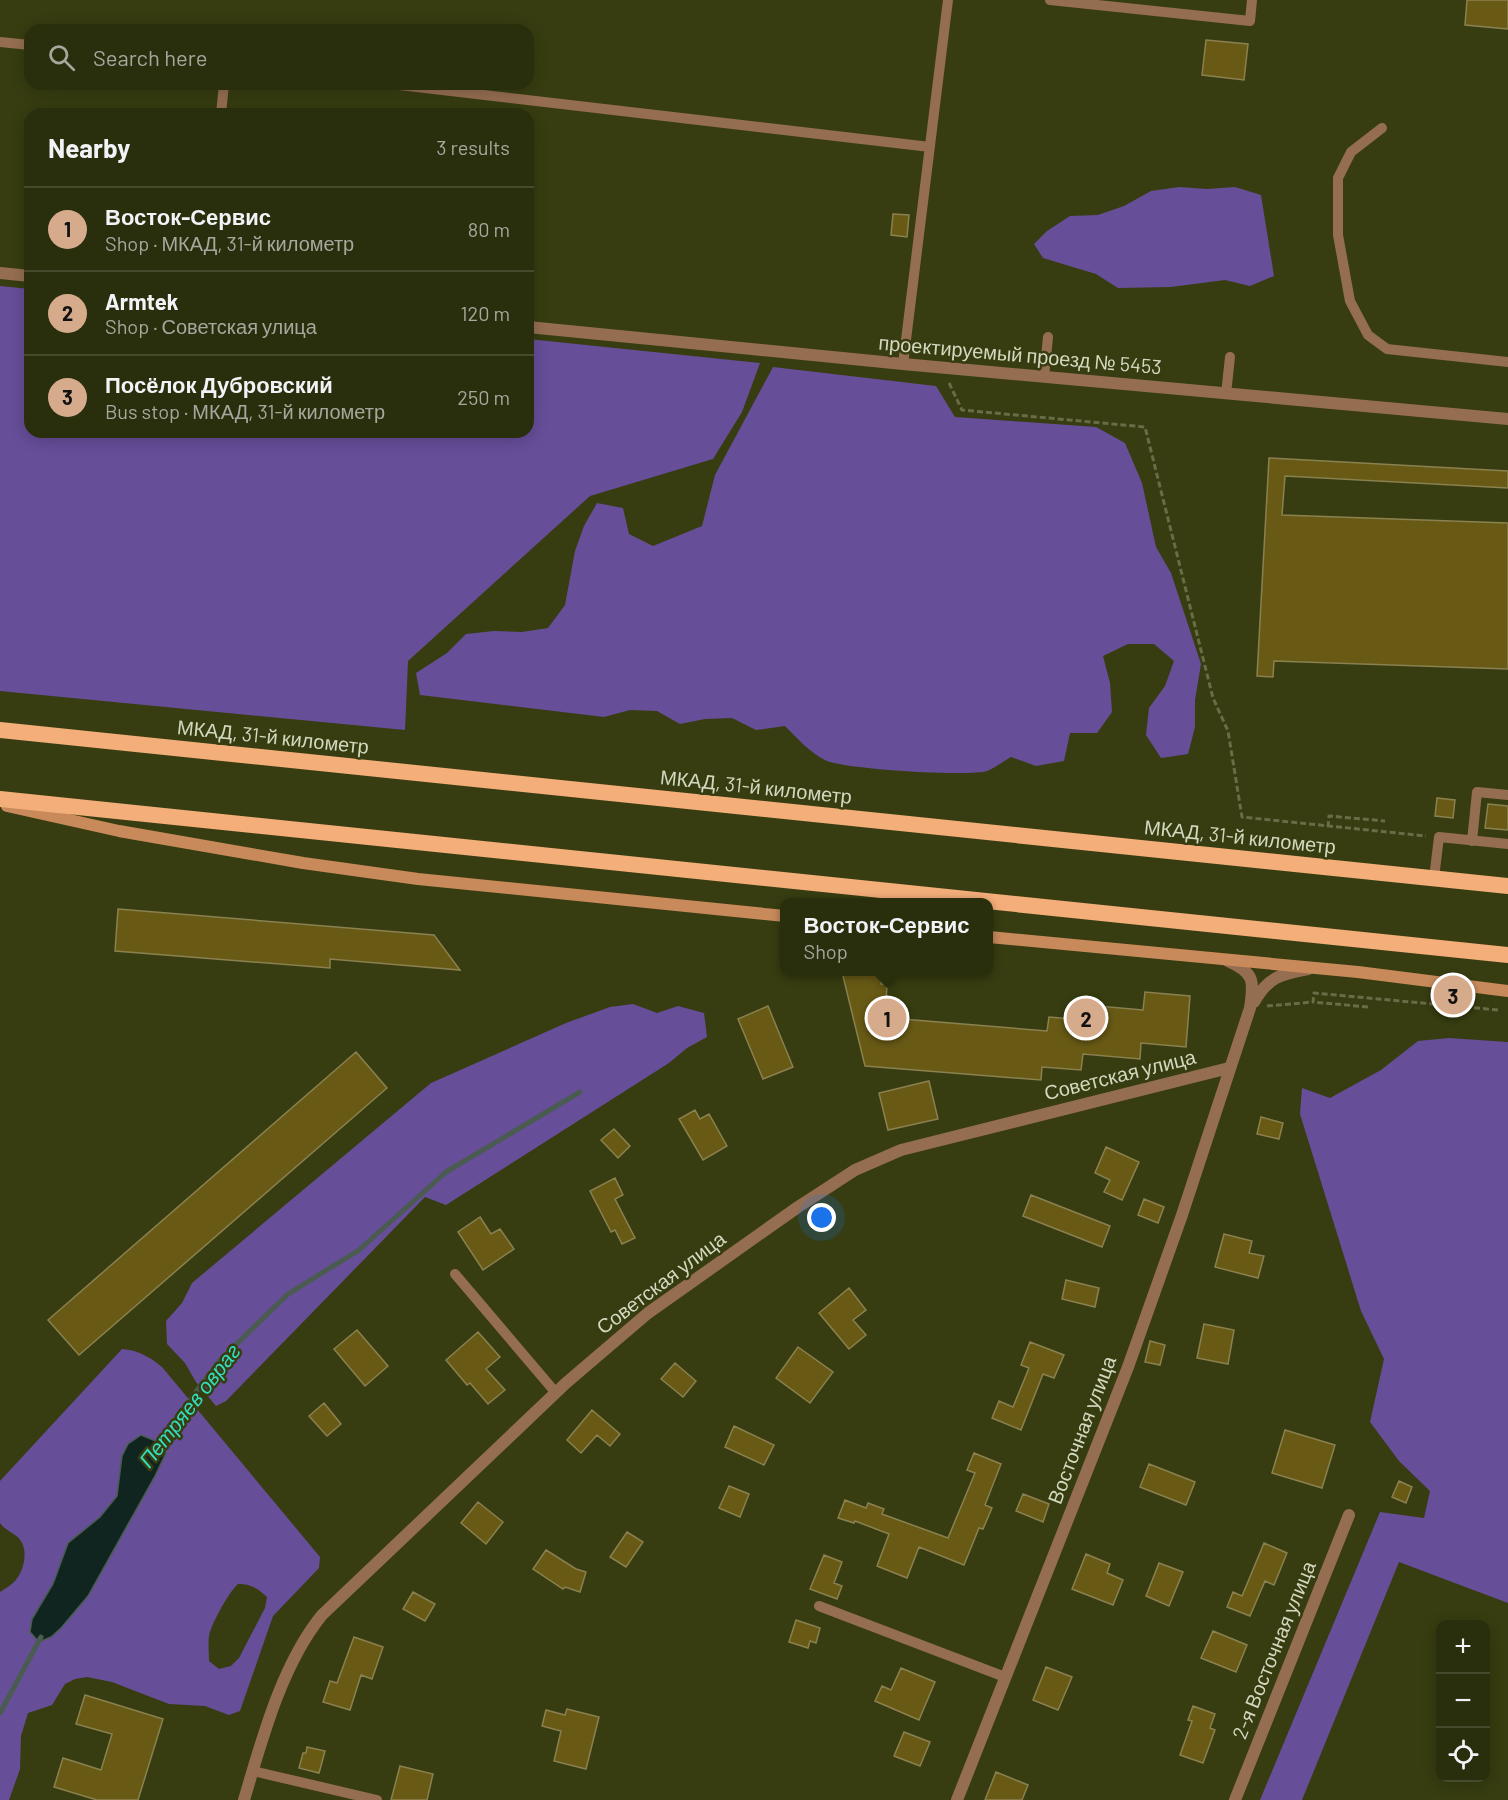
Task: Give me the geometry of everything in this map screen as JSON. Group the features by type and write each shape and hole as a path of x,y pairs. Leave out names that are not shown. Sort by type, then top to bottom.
{"highway":[{"name":"МКАД, 31-й километр","path":"0,730 1508,886"},
{"path":"0,799 957,898"},
{"path":"993,902 1508,955"}],"main road":[{"path":"0,805 119,831 314,865 418,879 780,915"},
{"path":"993,937 1313,968 1508,992"}],"street":[{"path":"0,273 24,275"},
{"name":"проектируемый проезд № 5453","path":"534,328 942,368 1508,419"},
{"path":"1226,960 1243,968 1251,976 1253,987 1250,1008 1229,1068"},
{"path":"1250,1008 1262,988 1273,979 1313,968"},
{"name":"Советская улица","path":"244,1800 269,1720 297,1650 309,1630 322,1615 556,1393 648,1313 798,1207 855,1170 901,1150 1229,1068"},
{"name":"Восточная улица","path":"957,1800 1128,1367 1182,1215 1229,1068"},
{"name":"2-я Восточная улица","path":"1235,1800 1349,1515"}],"lane":[{"path":"903,364 948,0"},
{"path":"1050,0 1250,21 1252,0"},
{"path":"0,42 24,44"},
{"path":"222,108 223,90"},
{"path":"442,90 930,147"},
{"path":"1382,128 1351,152 1338,178 1338,235 1350,301 1368,335 1387,349 1508,362"},
{"path":"1044,377 1048,337"},
{"path":"1226,394 1230,357"},
{"path":"1472,841 1477,792 1508,795"},
{"path":"1434,878 1439,837 1508,844"},
{"path":"455,1274 556,1393"},
{"path":"819,1606 1005,1677"},
{"path":"253,1772 377,1800"}],"path":[{"path":"942,368 962,410 1145,427 1213,698 1228,731 1242,817 1439,837"},
{"path":"1328,827 1329,816 1385,821"},
{"path":"1313,1002 1314,993 1498,1010"},
{"path":"1250,1008 1313,1002 1368,1007"}],"shaded area":[{"path":"1179,187 1207,189 1235,187 1261,195 1274,276 1250,286 1225,280 1171,287 1118,288 1096,274 1043,258 1034,244 1047,231 1070,216 1098,215 1124,206 1151,191"},
{"path":"0,286 24,288 24,438 534,438 534,340 760,363 742,412 713,459 590,496 408,661 405,730 0,691"},
{"path":"773,367 936,386 955,417 1096,427 1125,443 1142,483 1156,547 1171,573 1201,664 1195,700 1195,727 1188,754 1161,758 1146,735 1149,708 1165,686 1174,661 1154,644 1128,644 1103,656 1110,683 1112,712 1097,733 1070,733 1064,761 1036,766 1011,757 990,770 975,773 907,771 839,764 827,761 815,754 785,726 756,730 732,718 705,719 680,724 657,711 630,710 604,717 420,695 416,673 447,653 466,634 494,631 522,632 548,628 565,605 575,551 584,526 597,503 623,508 629,534 653,546 702,526 715,475"},
{"path":"633,1004 657,1013 678,1006 704,1013 707,1037 446,1205 425,1197 226,1401 216,1406 196,1382 185,1363 167,1344 166,1321 182,1303 192,1283 431,1083 566,1023 610,1007"},
{"path":"1449,1038 1508,1042 1508,1603 1399,1562 1302,1800 1260,1800 1380,1512 1424,1518 1430,1491 1399,1461 1370,1422 1384,1359 1361,1311 1300,1114 1302,1088 1330,1098 1381,1070 1418,1041"},
{"path":"122,1349 144,1355 162,1367 320,1557 319,1568 273,1616 240,1711 229,1715 205,1706 169,1704 112,1682 87,1677 75,1679 65,1684 52,1705 28,1713 21,1736 20,1769 9,1800 0,1800 0,1592 18,1577 25,1556 21,1541 0,1523 0,1481","holes":["166,1453 88,1596 61,1628 32,1619 53,1584 68,1543 100,1517 117,1496","238,1584 254,1587 267,1597 265,1608 239,1658 231,1666 219,1669 209,1661 209,1636 221,1609"]}],"water":[{"path":"141,1435 158,1442 166,1453 155,1476 88,1596 61,1628 51,1637 39,1642 30,1632 32,1619 53,1584 68,1543 100,1517 117,1496 122,1456 128,1444"}],"building":[{"path":"1467,0 1508,0 1508,29 1465,25"},
{"path":"1206,40 1248,44 1244,80 1202,75"},
{"path":"893,214 909,215 907,237 891,235"},
{"path":"1269,458 1508,471 1508,488 1285,476 1282,515 1508,523 1508,669 1274,661 1273,677 1257,676"},
{"path":"1437,798 1455,800 1453,818 1435,816"},
{"path":"1488,804 1508,806 1508,830 1485,828"},
{"path":"118,909 434,935 460,970 330,959 330,968 115,951"},
{"path":"843,976 882,976 881,984 887,984 886,1003 891,1003 890,1018 1047,1031 1049,1017 1097,1021 1098,1006 1143,1010 1145,992 1190,996 1186,1047 1141,1043 1140,1059 1083,1054 1081,1070 1042,1067 1041,1080 865,1066"},
{"path":"768,1006 793,1067 763,1079 738,1019"},
{"path":"356,1052 387,1088 79,1355 48,1320"},
{"path":"929,1081 938,1119 888,1130 879,1093"},
{"path":"695,1110 700,1119 709,1114 727,1146 703,1160 679,1119"},
{"path":"1261,1117 1283,1123 1279,1139 1257,1134"},
{"path":"614,1129 630,1146 618,1158 601,1140"},
{"path":"1106,1147 1139,1162 1122,1200 1104,1192 1110,1180 1095,1173"},
{"path":"615,1178 623,1195 615,1199 635,1238 622,1244 615,1230 611,1232 590,1191"},
{"path":"1031,1195 1110,1226 1102,1247 1023,1216"},
{"path":"1144,1199 1164,1207 1158,1223 1138,1215"},
{"path":"480,1217 491,1234 500,1229 514,1249 483,1270 458,1232"},
{"path":"1224,1234 1252,1241 1249,1253 1264,1256 1258,1278 1215,1267"},
{"path":"1066,1280 1099,1288 1095,1307 1062,1299"},
{"path":"849,1288 866,1310 853,1320 866,1335 849,1349 819,1313"},
{"path":"1204,1324 1234,1330 1228,1364 1197,1358"},
{"path":"357,1330 388,1366 365,1386 334,1349"},
{"path":"478,1332 500,1357 486,1369 505,1390 488,1404 470,1383 467,1385 446,1360"},
{"path":"1150,1341 1165,1345 1160,1365 1145,1362"},
{"path":"1030,1342 1064,1355 1054,1378 1043,1374 1021,1430 992,1418 999,1401 1013,1407 1029,1368 1021,1365"},
{"path":"798,1347 833,1372 810,1403 776,1378"},
{"path":"675,1363 696,1381 683,1397 661,1379"},
{"path":"324,1403 341,1424 327,1436 309,1416"},
{"path":"592,1410 620,1434 610,1446 597,1435 581,1453 567,1440"},
{"path":"734,1426 774,1445 764,1465 725,1447"},
{"path":"1285,1430 1335,1445 1322,1488 1272,1473"},
{"path":"974,1453 1001,1464 985,1505 992,1508 983,1529 979,1528 964,1565 919,1547 907,1578 877,1566 889,1534 855,1521 854,1523 838,1518 845,1500 866,1508 868,1503 884,1509 882,1514 948,1538 975,1473 967,1470"},
{"path":"1149,1464 1195,1482 1186,1505 1140,1487"},
{"path":"1399,1481 1412,1487 1406,1503 1392,1497"},
{"path":"729,1486 749,1494 740,1517 719,1508"},
{"path":"1023,1494 1049,1504 1043,1522 1016,1511"},
{"path":"478,1502 503,1522 486,1544 461,1523"},
{"path":"627,1532 643,1542 626,1567 610,1557"},
{"path":"1264,1543 1287,1553 1274,1585 1265,1581 1250,1616 1227,1607 1233,1592 1242,1596"},
{"path":"546,1550 576,1569 586,1572 580,1592 565,1587 563,1589 533,1569"},
{"path":"1086,1554 1110,1564 1107,1573 1123,1580 1113,1605 1072,1589"},
{"path":"824,1555 842,1562 834,1583 842,1586 837,1599 810,1589"},
{"path":"1159,1563 1183,1572 1169,1606 1146,1596"},
{"path":"413,1592 435,1604 425,1621 403,1609"},
{"path":"796,1620 820,1628 816,1643 810,1641 808,1648 789,1642"},
{"path":"1213,1631 1247,1645 1236,1672 1201,1658"},
{"path":"354,1637 383,1647 372,1679 361,1675 350,1710 323,1702 330,1681 337,1683"},
{"path":"1046,1667 1072,1677 1058,1710 1033,1700"},
{"path":"901,1668 935,1682 919,1720 875,1701 882,1686 891,1690"},
{"path":"85,1695 163,1719 138,1800 97,1800 54,1787 63,1758 101,1770 112,1734 76,1724"},
{"path":"1193,1706 1215,1714 1210,1728 1215,1730 1203,1763 1180,1755 1192,1721 1188,1720"},
{"path":"567,1709 599,1717 586,1769 554,1761 561,1731 542,1726 546,1710 565,1715"},
{"path":"904,1732 930,1742 920,1766 894,1756"},
{"path":"307,1747 325,1751 319,1773 299,1768"},
{"path":"400,1766 433,1774 427,1800 391,1800"},
{"path":"996,1772 1028,1785 1022,1800 985,1800"}],"waterway":[{"name":"Петряев овраг","path":"155,1446 220,1360 288,1294 359,1250 446,1172 580,1092"},
{"name":"Петряев овраг","path":"0,1713 41,1637"}],"place":[{"name":"Посёлок Дубровский","path":"1453,995"},
{"name":"Восток-Сервис","path":"887,1018"},
{"name":"Armtek","path":"1086,1018"}]}
